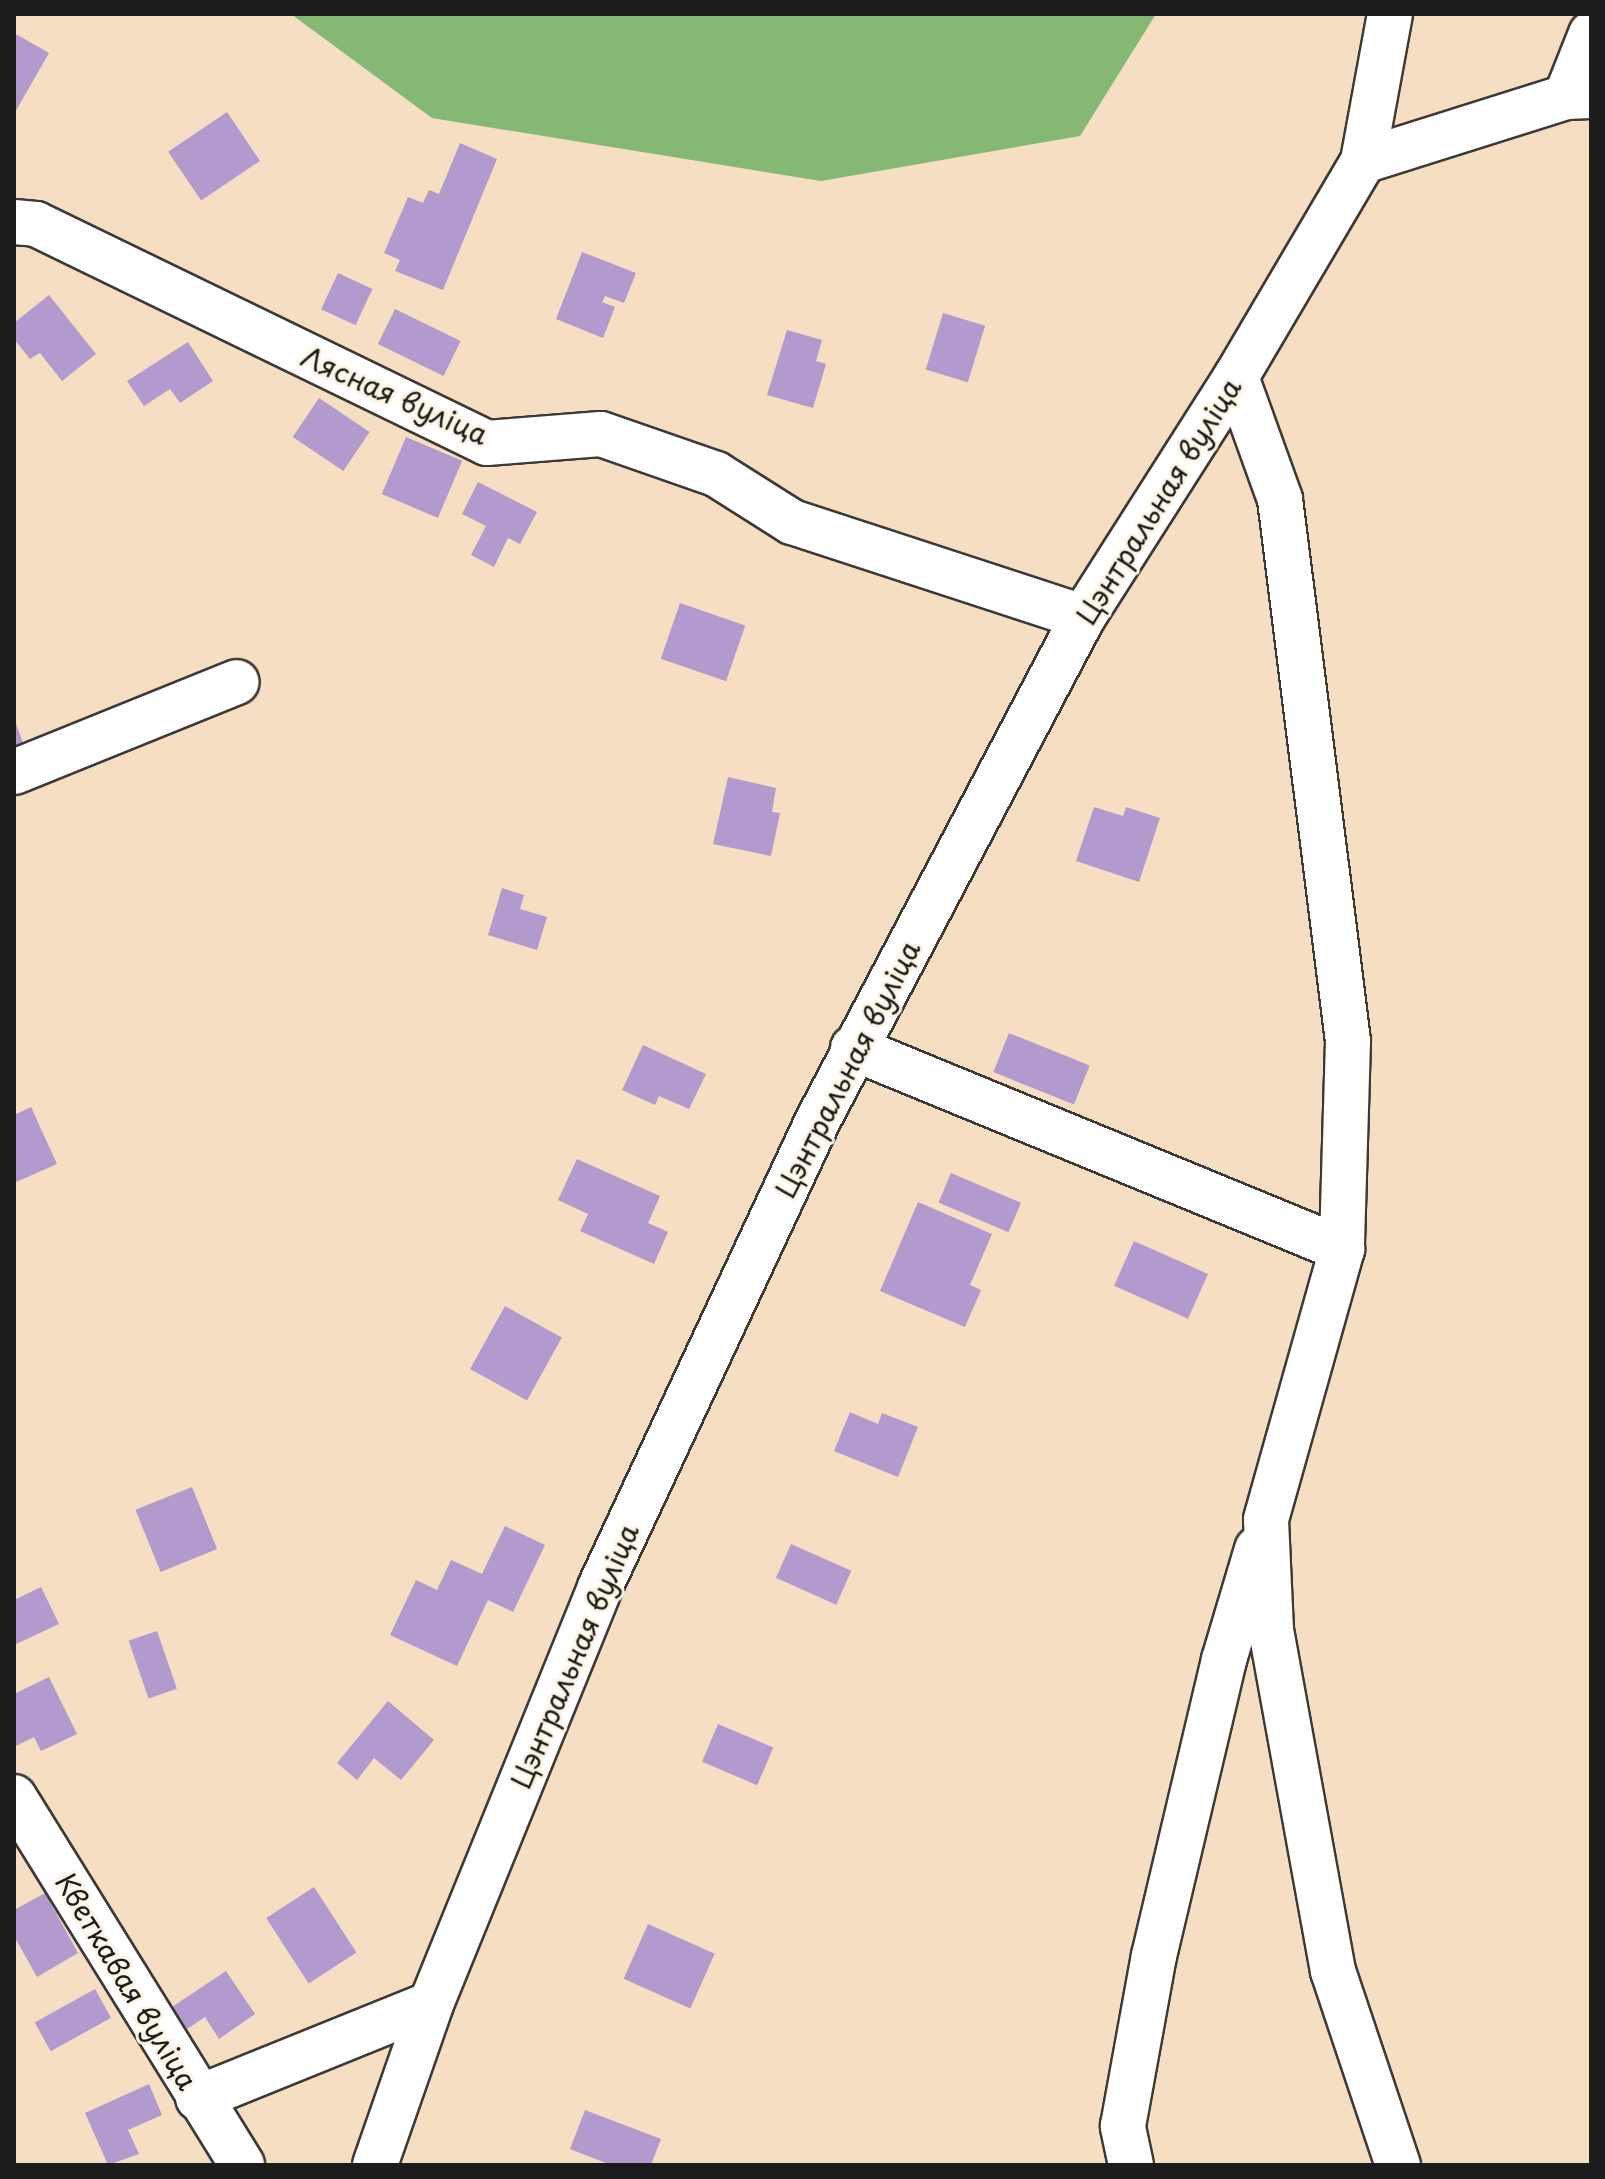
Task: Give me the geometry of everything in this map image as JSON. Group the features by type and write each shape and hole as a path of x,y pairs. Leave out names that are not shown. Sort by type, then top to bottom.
{"street":[{"name":"Цэнтральная вуліца","path":"375,2165 431,2004 600,1587 853,1048 1083,617 1236,377 1363,161 1390,14"},
{"path":"1363,161 1578,97 1591,34"},
{"name":"Лясная вуліца","path":"25,223 487,443 601,434 716,474 792,522 1083,617"},
{"path":"1131,2165 1123,2126 1154,1956 1224,1660 1342,1249 1348,1041 1280,499 1236,377"},
{"path":"14,772 237,682"},
{"path":"853,1048 1342,1249"},
{"path":"1266,1520 1271,1630 1333,1971 1398,2165"},
{"name":"Кветкавая вуліца","path":"14,1797 242,2165"},
{"path":"198,2098 431,2004"}],"green space":[{"path":"291,14 1156,14 1080,136 821,181 432,118"}],"building":[{"path":"14,33 49,53 14,114"},
{"path":"227,112 260,161 201,201 168,152"},
{"path":"460,143 497,159 443,290 395,271 400,260 384,253 408,197 423,203 429,190 439,194"},
{"path":"582,252 636,273 624,303 605,296 602,302 615,307 603,338 556,319"},
{"path":"338,273 372,289 356,325 321,309"},
{"path":"49,295 96,354 62,381 40,353 30,359 14,339 14,323"},
{"path":"395,309 461,341 444,376 378,344"},
{"path":"943,313 985,326 968,382 926,369"},
{"path":"787,330 822,340 816,361 826,364 813,408 767,395"},
{"path":"188,342 213,381 180,403 170,389 144,406 127,381"},
{"path":"319,398 370,432 343,471 293,437"},
{"path":"406,437 462,461 438,518 382,494"},
{"path":"478,482 537,512 520,544 508,538 494,567 471,555 486,526 462,514"},
{"path":"680,603 745,625 726,681 661,659"},
{"path":"14,718 26,751 14,756"},
{"path":"728,777 776,788 772,812 780,813 771,856 713,844"},
{"path":"1094,807 1123,816 1126,807 1160,818 1139,882 1076,861"},
{"path":"502,888 524,895 520,909 547,917 537,950 488,935"},
{"path":"1009,1033 1090,1066 1074,1105 993,1072"},
{"path":"643,1045 706,1074 689,1109 659,1096 655,1105 622,1090"},
{"path":"31,1107 57,1164 14,1183 14,1115"},
{"path":"577,1159 660,1196 648,1223 668,1232 654,1264 580,1231 588,1214 558,1200"},
{"path":"951,1173 1021,1203 1008,1232 938,1202"},
{"path":"918,1202 992,1234 970,1285 981,1290 965,1327 880,1291"},
{"path":"1134,1241 1208,1274 1188,1319 1114,1286"},
{"path":"505,1306 562,1338 527,1400 470,1369"},
{"path":"850,1412 878,1424 882,1413 918,1427 898,1477 834,1451"},
{"path":"192,1487 217,1549 161,1572 135,1510"},
{"path":"505,1526 545,1545 513,1612 488,1600 457,1666 390,1635 416,1580 437,1590 451,1560 482,1574"},
{"path":"791,1544 851,1571 836,1605 776,1578"},
{"path":"41,1587 59,1624 14,1645 14,1600"},
{"path":"157,1631 177,1689 148,1698 129,1641"},
{"path":"49,1677 77,1734 41,1751 34,1737 14,1747 14,1694"},
{"path":"388,1701 434,1740 401,1780 374,1758 357,1780 337,1763"},
{"path":"718,1724 773,1747 757,1785 702,1762"},
{"path":"314,1887 356,1952 309,1983 266,1918"},
{"path":"45,1893 78,1953 37,1977 14,1936 14,1910"},
{"path":"648,1924 715,1954 690,2009 624,1979"},
{"path":"226,1971 255,2014 219,2039 205,2017 187,2029 172,2007"},
{"path":"95,1989 111,2018 51,2051 35,2022"},
{"path":"149,2084 162,2115 128,2130 139,2154 108,2165 85,2113"},
{"path":"585,2110 661,2139 651,2165 611,2165 570,2149"}]}
